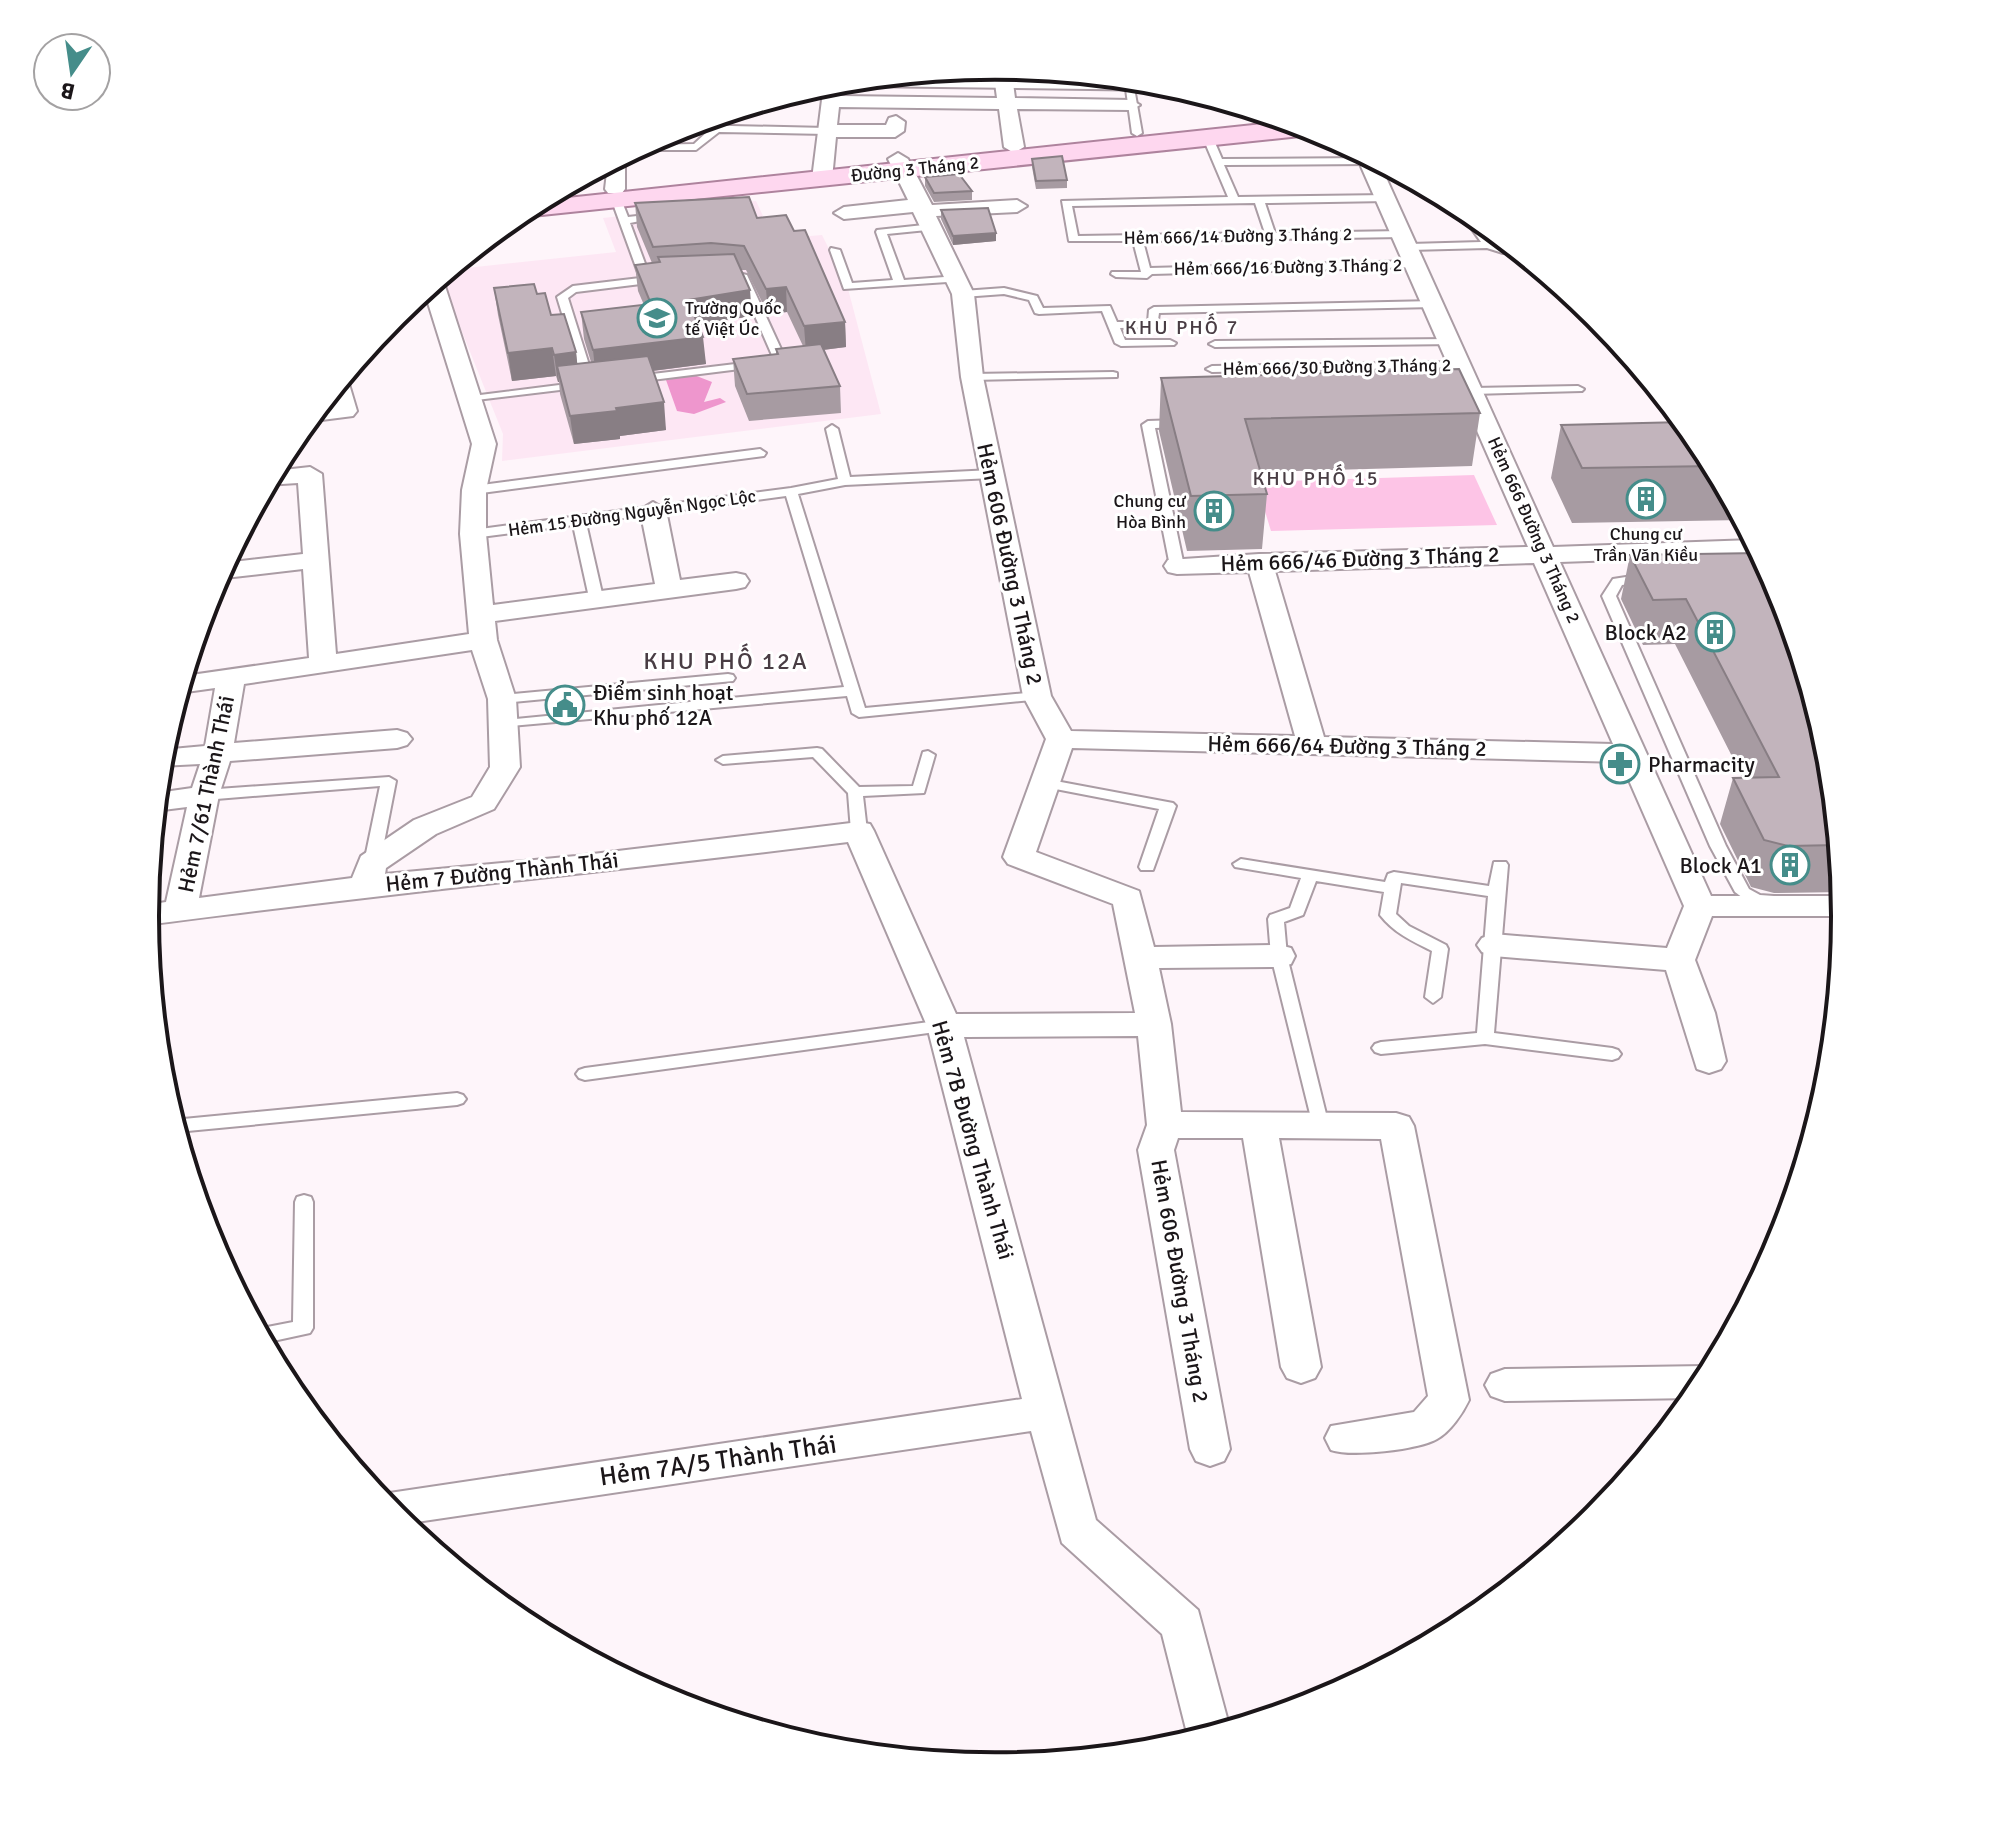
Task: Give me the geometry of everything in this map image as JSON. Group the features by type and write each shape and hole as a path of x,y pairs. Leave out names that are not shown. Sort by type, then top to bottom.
{"main road":[{"name":"Đường 3 Tháng 2","path":"901,165 1014,147 1256,121"},
{"name":"Đường 3 Tháng 2","path":"568,198 619,203 822,173 1280,130"},
{"name":"Đường 3 Tháng 2","path":"551,209 725,198 822,173"}],"street":[{"path":"1005,80 1014,147"},
{"path":"849,93 1010,104 1122,90"},
{"path":"822,173 831,96"},
{"path":"827,131 895,131 896,122"},
{"name":"Hẻm 606 Đường 3 Tháng 2","path":"901,165 960,287 972,377 1037,696 1061,739 1019,857 1128,898 1154,1024 1165,1125 1156,1150 1210,1449"},
{"path":"618,170 619,203"},
{"name":"Hẻm 666 Đường 3 Tháng 2","path":"1375,171 1473,391 1476,416 1544,552 1700,906"},
{"path":"844,213 926,215 1017,206"},
{"path":"369,874 425,827 483,803 505,767 504,711 482,627 473,534 474,490 484,444 437,294"},
{"path":"327,414 345,411 341,396"},
{"path":"284,477 310,474 323,664"},
{"path":"653,510 669,589"},
{"name":"Hẻm 666/46 Đường 3 Tháng 2","path":"1177,566 1544,552 1746,553"},
{"path":"234,570 315,560"},
{"path":"1259,562 1312,745"},
{"path":"192,683 323,664 597,602 736,581"},
{"name":"Hẻm 7/61 Thành Thái","path":"180,911 204,795 218,754 231,677"},
{"path":"174,757 397,739"},
{"name":"Hẻm 666/64 Đường 3 Tháng 2","path":"1061,739 1632,753"},
{"path":"167,800 204,795"},
{"name":"Hẻm 7 Đường Thành Thái","path":"159,913 369,874 576,866 859,831"},
{"name":"Hẻm 7B Đường Thành Thái","path":"859,831 944,1026 1077,1530 1182,1624 1207,1725"},
{"path":"1709,1061 1698,1013 1679,960 1700,906 1831,906"},
{"path":"1493,945 1679,960"},
{"path":"1140,958 1279,956"},
{"path":"944,1026 1154,1024"},
{"path":"1165,1125 1396,1126 1449,1400 1425,1427 1345,1438"},
{"path":"1259,1126 1301,1367"},
{"path":"1505,1385 1688,1382"},
{"name":"Hẻm 7A/5 Thành Thái","path":"404,1507 1048,1412"}],"lane":[{"path":"1129,91 1137,133"},
{"path":"711,130 827,131"},
{"path":"667,147 696,147 715,130"},
{"path":"1208,138 1234,199 1388,198"},
{"path":"1220,162 1348,159"},
{"name":"Hẻm 666/14 Đường 3 Tháng 2","path":"1234,199 1066,203 1073,239 1271,236 1410,249"},
{"path":"1259,201 1271,236"},
{"path":"619,203 669,216"},
{"path":"619,203 646,280"},
{"path":"900,284 881,232 926,215"},
{"path":"1480,236 1485,245"},
{"name":"Hẻm 666/16 Đường 3 Tháng 2","path":"1137,237 1146,271 1410,249"},
{"path":"1410,249 1485,245 1500,250"},
{"path":"835,250 848,287 900,284 960,287 1004,291 1033,298 1039,311 1106,308 1116,325 1121,343 1170,343"},
{"path":"726,270 742,275 781,362"},
{"path":"1116,274 1147,275 1146,271"},
{"path":"589,384 562,297 573,289 673,277"},
{"path":"1116,325 1153,325 1154,310 1435,304"},
{"path":"1215,344 1452,342"},
{"path":"619,381 796,360"},
{"name":"Hẻm 666/30 Đường 3 Tháng 2","path":"1212,369 1462,365"},
{"path":"972,377 1113,375"},
{"path":"472,399 604,383"},
{"path":"1473,391 1578,389"},
{"path":"1177,566 1148,425 1194,423"},
{"path":"832,429 845,481"},
{"path":"474,490 760,453"},
{"name":"Hẻm 15 Đường Nguyễn Ngọc Lộc","path":"473,534 791,492 845,481 992,474"},
{"path":"791,492 859,713 1037,696"},
{"path":"579,521 597,602"},
{"path":"1660,576 1618,582 1609,596 1718,846 1743,892 1757,900 1830,898"},
{"path":"504,711 728,678"},
{"path":"504,711 850,691"},
{"path":"723,760 817,752 855,792 859,831"},
{"path":"855,792 919,790 928,755"},
{"path":"204,795 389,781 369,874"},
{"path":"1045,783 1168,806 1147,867"},
{"path":"1241,864 1392,888"},
{"path":"1485,1038 1500,865"},
{"path":"1310,875 1297,911 1276,919 1279,956 1320,1126"},
{"path":"1433,997 1440,949 1403,930 1388,915 1394,877 1496,892"},
{"path":"585,1074 944,1026"},
{"path":"1381,1048 1485,1038 1612,1054"},
{"path":"185,1125 457,1099"},
{"path":"271,1334 303,1328 304,1202"}],"shaded area":[{"name":"Trường Quốc tế Việt Úc","path":"756,201 774,239 822,235 847,285 881,414 502,461 503,434 444,287 468,268 616,252 603,218"},
{"path":"694,375 712,382 704,402 720,398 726,402 694,414 677,411 666,380"},
{"path":"1474,475 1497,525 1271,531 1256,482"}],"building":[{"path":"1062,156 1067,180 1036,181 1032,159"},
{"path":"959,174 972,191 934,193 925,177"},
{"path":"749,197 757,218 786,215 794,231 805,230 845,322 804,326 786,287 766,289 744,246 711,243 653,247 635,203"},
{"path":"988,208 996,233 953,236 941,210"},
{"path":"734,254 750,290 688,300 703,337 593,350 581,312 651,304 635,265 660,262 658,257"},
{"path":"534,284 537,294 545,293 551,315 564,314 576,352 554,355 552,348 508,353 494,288"},
{"path":"821,344 840,386 747,394 733,359 778,354 776,349"},
{"path":"648,356 664,402 570,416 557,366"},
{"path":"1459,369 1480,413 1245,419 1267,494 1191,496 1161,378"},
{"path":"1669,422 1699,466 1582,468 1561,425"},
{"path":"1748,553 1787,647 1803,700 1815,753 1828,845 1788,846 1764,840 1733,778 1779,777 1686,599 1653,600 1630,555"}],"place":[{"name":"Trường Quốc tế Việt Úc","path":"657,318"},
{"name":"Chung cư Trần Văn Kiều","path":"1646,499"},
{"name":"Chung cư Hòa Bình","path":"1214,511"},
{"name":"Block A2","path":"1715,632"},
{"name":"Điểm sinh hoạt Khu phố 12A","path":"565,705"},
{"name":"Pharmacity","path":"1620,764"},
{"name":"Block A1","path":"1790,865"}],"district":[{"name":"KHU PHỐ 7","path":"1182,327"},
{"name":"KHU PHỐ 15","path":"1316,478"},
{"name":"KHU PHỐ 12A","path":"726,661"}]}
